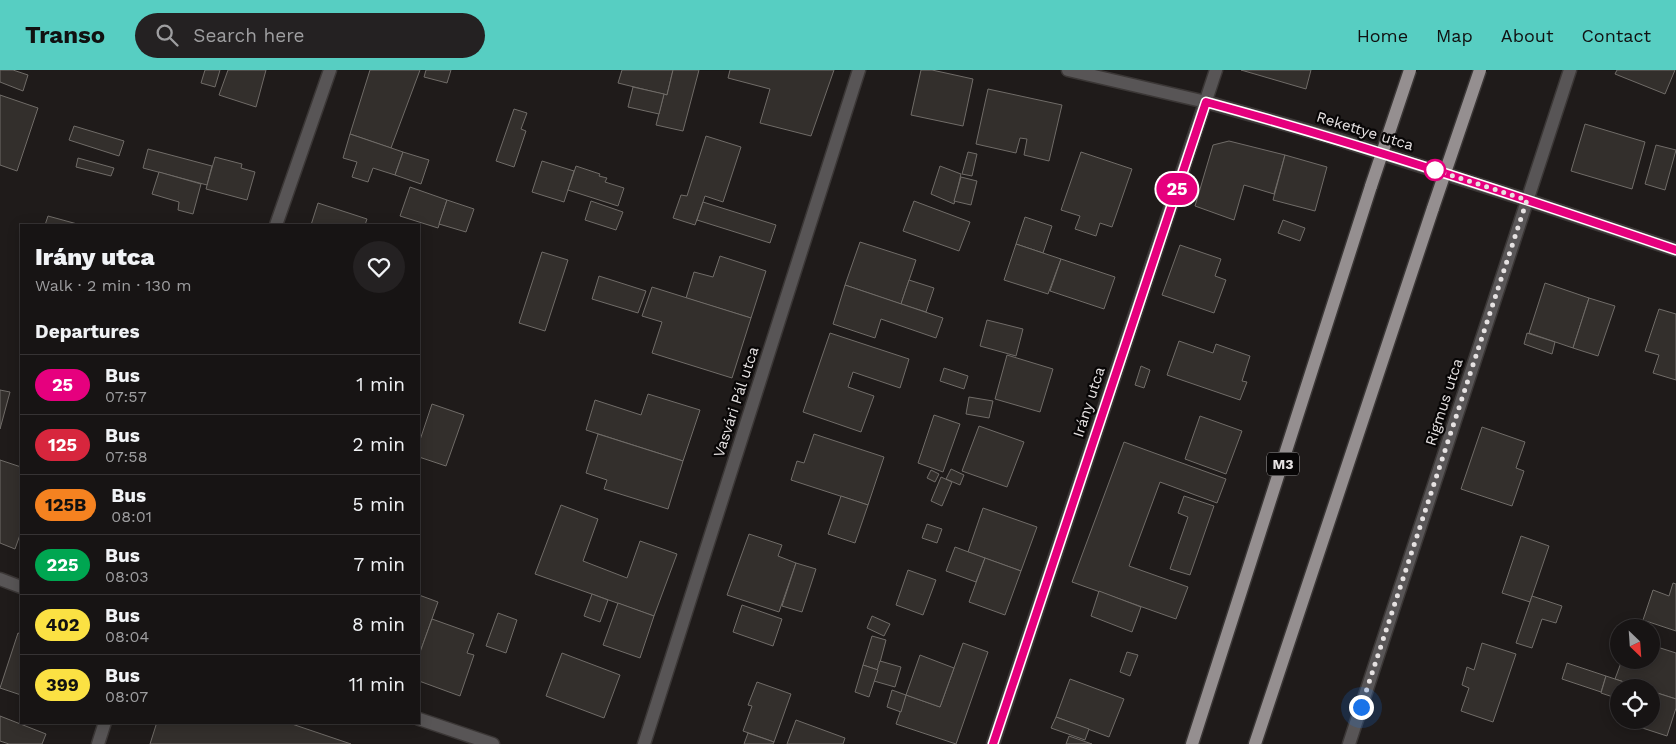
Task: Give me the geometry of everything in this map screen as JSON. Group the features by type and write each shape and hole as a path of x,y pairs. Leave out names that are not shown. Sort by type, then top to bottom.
{"main road":[{"name":"M3","path":"1192,744 1410,70"},
{"path":"1255,744 1480,70"}],"street":[{"path":"276,224 330,70"},
{"name":"Vasvári Pál utca","path":"644,744 859,70"},
{"name":"Rekettye utca","path":"1068,70 1206,102 1330,137 1676,250"},
{"name":"Irány utca","path":"993,744 1216,70"},
{"name":"Rigmus utca","path":"1349,744 1570,70"},
{"path":"0,579 20,587"},
{"path":"420,720 493,744"},
{"path":"98,744 104,724"}],"building":[{"path":"0,70 13,70 28,75 23,91 0,82"},
{"path":"205,70 220,70 215,87 201,83"},
{"path":"228,70 266,70 256,107 219,95"},
{"path":"370,70 420,70 391,148 350,134"},
{"path":"426,70 451,70 447,83 424,77"},
{"path":"622,70 673,70 667,95 618,83"},
{"path":"673,70 699,70 683,131 656,125 664,94 667,95"},
{"path":"730,70 834,70 811,136 760,123 770,89 728,78"},
{"path":"921,70 932,70 973,79 963,126 911,115"},
{"path":"1241,70 1311,70 1306,89"},
{"path":"1617,70 1675,70 1665,94 1615,74"},
{"path":"633,87 664,94 659,114 628,107"},
{"path":"988,89 1062,105 1049,161 1024,155 1027,139 1020,138 1016,153 976,144"},
{"path":"0,95 38,108 17,171 0,165"},
{"path":"514,109 527,113 521,129 526,131 514,167 496,161"},
{"path":"1585,124 1645,142 1632,189 1571,171"},
{"path":"74,126 124,141 119,156 69,140"},
{"path":"350,134 403,152 395,175 373,168 368,182 352,177 357,162 343,158"},
{"path":"706,136 741,147 723,202 705,196 695,225 673,218 681,195 687,196"},
{"path":"1229,141 1285,155 1274,194 1244,185 1234,220 1195,206 1213,145"},
{"path":"1656,145 1676,150 1665,190 1645,184"},
{"path":"148,149 212,166 207,185 143,168"},
{"path":"403,152 429,160 421,184 395,175"},
{"path":"968,152 977,154 972,176 962,174"},
{"path":"1081,152 1132,169 1112,227 1100,223 1096,236 1075,229 1080,216 1061,210"},
{"path":"1285,155 1327,167 1315,211 1273,200"},
{"path":"215,157 242,164 241,168 255,172 247,200 206,189"},
{"path":"78,158 114,168 111,176 76,167"},
{"path":"542,161 574,171 564,202 532,192"},
{"path":"576,166 600,174 599,176 607,178 605,182 624,188 618,206 568,190"},
{"path":"940,166 961,174 954,204 931,194"},
{"path":"159,172 201,184 193,214 178,210 179,202 152,194"},
{"path":"961,177 977,181 971,205 954,201"},
{"path":"410,187 447,200 438,228 400,216"},
{"path":"447,200 474,209 466,232 439,224"},
{"path":"591,201 623,212 616,230 585,220"},
{"path":"914,201 970,222 959,251 903,231"},
{"path":"703,202 776,225 770,243 697,220"},
{"path":"318,203 367,219 365,224 311,224"},
{"path":"48,216 77,224 45,224"},
{"path":"1025,217 1052,226 1043,253 1016,244"},
{"path":"1283,220 1305,228 1300,241 1278,233"},
{"path":"860,242 916,260 901,304 845,285"},
{"path":"1016,244 1061,259 1048,294 1004,280"},
{"path":"1180,245 1221,259 1215,276 1226,280 1214,313 1162,295"},
{"path":"542,252 568,260 545,331 519,323"},
{"path":"720,256 766,271 751,318 686,298 694,272 713,277"},
{"path":"1061,259 1115,277 1104,309 1050,291"},
{"path":"599,276 646,291 638,313 592,299"},
{"path":"909,280 934,288 926,312 901,304"},
{"path":"1545,283 1589,298 1573,348 1529,333"},
{"path":"845,285 943,318 936,338 881,319 875,338 833,324"},
{"path":"652,287 751,318 732,378 652,353 662,322 642,316"},
{"path":"1589,298 1615,306 1598,356 1573,348"},
{"path":"1659,309 1676,314 1676,380 1653,373 1659,355 1645,351"},
{"path":"987,320 1023,329 1016,356 980,346"},
{"path":"830,333 909,359 900,388 853,372 848,387 874,396 861,432 803,412"},
{"path":"1527,333 1555,342 1552,354 1524,344"},
{"path":"1179,341 1213,353 1216,344 1250,356 1242,381 1247,382 1240,400 1167,375"},
{"path":"1007,355 1053,369 1040,412 995,399"},
{"path":"1141,366 1150,370 1144,388 1135,385"},
{"path":"944,368 968,376 964,389 940,381"},
{"path":"0,390 10,392 0,429"},
{"path":"648,394 700,410 683,461 586,430 595,400 641,415"},
{"path":"969,397 993,401 989,418 966,414"},
{"path":"432,404 464,415 446,466 420,457 420,440"},
{"path":"934,415 960,424 943,472 918,463"},
{"path":"1200,416 1242,431 1226,474 1185,459"},
{"path":"979,426 1024,442 1007,487 962,471"},
{"path":"1482,427 1525,442 1516,468 1524,471 1512,506 1461,489"},
{"path":"598,434 683,461 668,509 604,489 607,480 586,473"},
{"path":"814,434 884,457 868,505 791,480 797,461 804,463"},
{"path":"1124,442 1226,479 1217,503 1160,482 1129,566 1188,587 1176,619 1072,582"},
{"path":"0,460 20,467 20,535 15,549 0,543"},
{"path":"951,469 964,475 960,485 946,479"},
{"path":"931,470 939,474 935,482 927,478"},
{"path":"941,477 952,482 942,506 931,501"},
{"path":"841,496 868,505 855,543 828,534"},
{"path":"1184,496 1214,506 1190,575 1170,569 1188,517 1178,513"},
{"path":"561,505 598,519 583,561 627,578 640,541 677,554 654,616 535,574"},
{"path":"983,508 1037,527 1021,571 968,552"},
{"path":"927,524 942,529 937,543 922,538"},
{"path":"749,534 782,545 778,556 796,563 779,612 727,595"},
{"path":"1521,536 1549,546 1530,602 1502,593"},
{"path":"955,547 985,558 976,582 946,571"},
{"path":"985,558 1021,571 1005,615 969,602"},
{"path":"796,563 816,569 802,612 782,606"},
{"path":"908,570 936,580 923,615 896,605"},
{"path":"1673,583 1676,584 1676,631 1660,626 1660,619 1643,619 1653,590 1669,596"},
{"path":"1099,591 1141,607 1132,632 1091,616"},
{"path":"592,594 608,600 600,622 584,616"},
{"path":"420,595 438,602 420,652"},
{"path":"1532,596 1562,606 1556,623 1542,619 1532,648 1516,643"},
{"path":"618,603 654,616 640,658 603,645"},
{"path":"742,605 782,619 773,646 733,632"},
{"path":"498,613 517,620 506,653 486,646"},
{"path":"872,616 890,624 884,636 867,628"},
{"path":"432,619 474,634 467,653 474,655 460,696 420,681 420,652"},
{"path":"18,633 20,634 20,695 0,688"},
{"path":"872,636 886,640 878,670 863,665"},
{"path":"963,643 988,652 956,744 896,724 906,695 940,707"},
{"path":"1482,643 1516,654 1493,722 1461,711 1469,688 1462,685 1467,667 1474,670"},
{"path":"1660,648 1676,653 1676,699 1660,694 1660,679 1615,679 1619,669 1660,669"},
{"path":"1127,652 1138,655 1130,676 1120,672"},
{"path":"562,653 620,675 604,718 546,696"},
{"path":"920,655 954,668 940,707 906,695"},
{"path":"880,661 901,667 895,687 874,681"},
{"path":"1567,663 1606,676 1601,692 1562,679"},
{"path":"863,665 878,670 869,697 855,692"},
{"path":"1606,676 1615,679 1610,679 1610,696 1601,693"},
{"path":"1070,679 1124,699 1109,737 1056,717"},
{"path":"757,682 791,694 774,742 743,731 752,706 748,705"},
{"path":"892,690 906,695 901,712 887,707"},
{"path":"1660,694 1676,699 1676,708 1667,736 1645,729 1660,729"},
{"path":"0,716 46,734 42,744 9,744 0,741"},
{"path":"1056,717 1089,729 1085,740 1051,728"},
{"path":"796,720 845,738 843,744 787,744"},
{"path":"156,724 292,724 351,744 150,744"},
{"path":"748,733 774,742 773,744 744,744"},
{"path":"1069,736 1092,744 1066,744"}],"bus line":[{"name":"25","path":"993,744 1206,102 1330,137 1676,250"}],"route":[{"path":"1361,707 1527,200 1435,170"}]}
